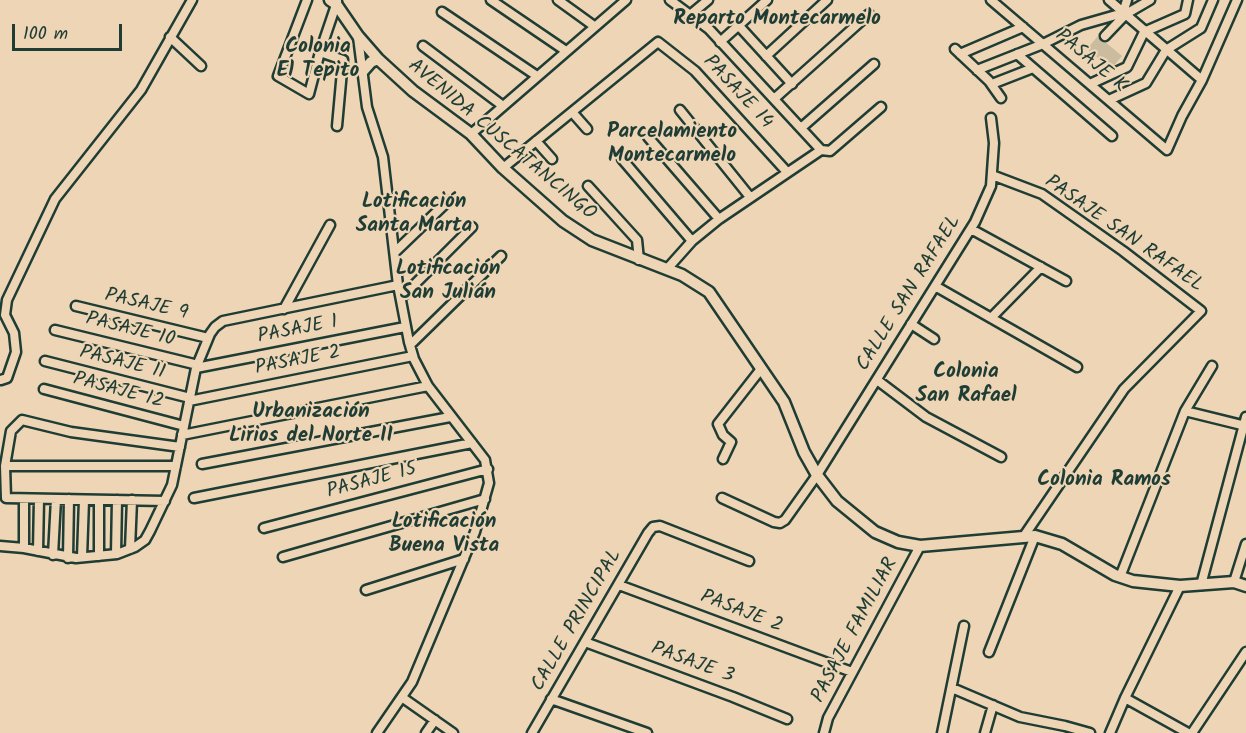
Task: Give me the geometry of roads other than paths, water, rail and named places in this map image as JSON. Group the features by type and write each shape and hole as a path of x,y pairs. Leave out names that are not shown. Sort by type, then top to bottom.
{"street":[{"path":"2,380 7,378 16,352 14,333 5,315 4,298 55,199 141,90 192,0"},
{"path":"307,0 278,76 309,94 335,1"},
{"path":"491,0 566,51"},
{"path":"558,0 594,26"},
{"path":"471,134 625,0"},
{"path":"670,0 709,29 821,150"},
{"path":"690,15 708,0"},
{"path":"720,42 767,0"},
{"path":"766,56 827,0"},
{"name":"PASAJE K","path":"992,0 1167,150 1202,80"},
{"path":"1109,0 1202,80 1236,4 1227,0"},
{"path":"1105,36 1125,13 1127,0"},
{"path":"1090,84 1127,67 1144,32 1185,14 1188,0"},
{"path":"1109,100 1146,83 1166,50 1201,28 1213,0"},
{"name":"AVENIDA CUSCATANCINGO","path":"335,1 358,36 378,59 413,91 471,134 503,168 578,232 639,260 667,269 695,282 709,292 784,402 804,453 817,475 837,501 875,532 898,542 920,546 1030,536 1062,544 1120,577 1133,581 1180,585 1234,582 1246,586"},
{"path":"977,70 1043,44 1081,25 1125,13 1148,1"},
{"path":"442,12 537,76"},
{"path":"774,99 869,14"},
{"path":"739,26 792,84"},
{"path":"1001,98 992,84 958,52 1023,27"},
{"path":"358,36 368,106 383,157 398,285 405,327 413,356 428,386 485,460 489,483 477,526 412,682 377,733"},
{"path":"170,37 201,66"},
{"name":"PASAJE 14","path":"572,112 658,42 695,71 787,172"},
{"path":"423,46 502,106"},
{"path":"320,52 343,60 337,126"},
{"path":"1017,54 1112,136"},
{"path":"363,71 371,62 378,59"},
{"path":"801,128 874,64"},
{"path":"992,84 1034,68"},
{"path":"667,269 692,241 719,219 821,150 830,151 881,107"},
{"path":"680,110 750,197"},
{"path":"503,168 572,112 587,129"},
{"name":"CALLE SAN RAFAEL","path":"817,475 971,229 991,186 994,143 991,118"},
{"path":"648,137 719,219"},
{"path":"536,141 552,159"},
{"path":"622,159 692,241"},
{"name":"PASAJE SAN RAFAEL","path":"992,174 1042,194 1201,310 1124,389 1030,536"},
{"path":"588,186 637,240 639,260"},
{"path":"395,252 448,201"},
{"path":"284,309 330,225"},
{"path":"401,298 472,227"},
{"path":"971,229 1066,281"},
{"path":"410,345 501,256"},
{"path":"991,318 1041,267"},
{"path":"0,546 24,548 68,558 116,554 145,540 172,485 197,367 208,338 215,327 223,321 398,285"},
{"path":"935,286 1077,367"},
{"name":"PASAJE 9","path":"76,306 208,338"},
{"path":"911,324 934,339"},
{"name":"PASAJE 1","path":"197,367 405,327"},
{"name":"PASAJE 10","path":"55,330 197,367"},
{"name":"PASAJE 2","path":"190,400 413,356"},
{"name":"PASAJE 11","path":"45,361 190,400"},
{"path":"1120,577 1185,411 1212,366"},
{"path":"723,459 731,442 723,435 718,424 761,369"},
{"path":"876,380 926,417 1001,457"},
{"path":"183,430 428,386"},
{"name":"PASAJE 12","path":"44,389 183,430"},
{"path":"1185,411 1245,423 1201,585"},
{"path":"202,464 450,417"},
{"path":"165,501 6,498 5,466 11,431 22,420 71,432 180,447"},
{"path":"194,498 472,443"},
{"path":"5,466 176,466"},
{"name":"PASAJE 15","path":"264,528 488,469"},
{"path":"722,498 780,523 785,520 817,475"},
{"path":"24,498 24,548"},
{"path":"38,551 39,499"},
{"path":"53,555 56,499"},
{"path":"68,558 69,499"},
{"path":"283,557 485,499"},
{"path":"82,557 84,500"},
{"path":"99,500 99,556"},
{"path":"116,554 117,500"},
{"path":"130,549 132,500"},
{"name":"CALLE PRINCIPAL","path":"532,733 653,527 660,526 748,561"},
{"path":"989,652 1030,536"},
{"path":"1234,582 1246,544"},
{"name":"PASAJE FAMILIAR","path":"824,730 852,672 920,546"},
{"path":"366,590 464,559"},
{"name":"PASAJE 2","path":"619,585 852,672"},
{"path":"1110,733 1180,585"},
{"path":"942,733 964,626"},
{"name":"PASAJE 3","path":"585,642 787,719"},
{"path":"1125,698 1190,733 1246,652"},
{"path":"952,688 1020,717 1090,733"},
{"path":"403,698 453,733"},
{"path":"551,699 628,730 647,733"},
{"path":"986,733 993,705"},
{"path":"426,733 435,720"},
{"path":"824,730 834,733"}],"district":[{"name":"Reparto Montecarmelo","path":"777,20"},
{"name":"Colonia El Tepito","path":"318,60"},
{"name":"Parcelamiento Montecarmelo","path":"672,145"},
{"name":"Lotificación Santa Marta","path":"414,215"},
{"name":"Lotificación San Julián","path":"448,282"},
{"name":"Colonia San Rafael","path":"966,385"},
{"name":"Urbanización Lirios del Norte II","path":"311,425"},
{"name":"Colonia Ramos","path":"1104,481"},
{"name":"Lotificación Buena Vista","path":"444,535"}]}
